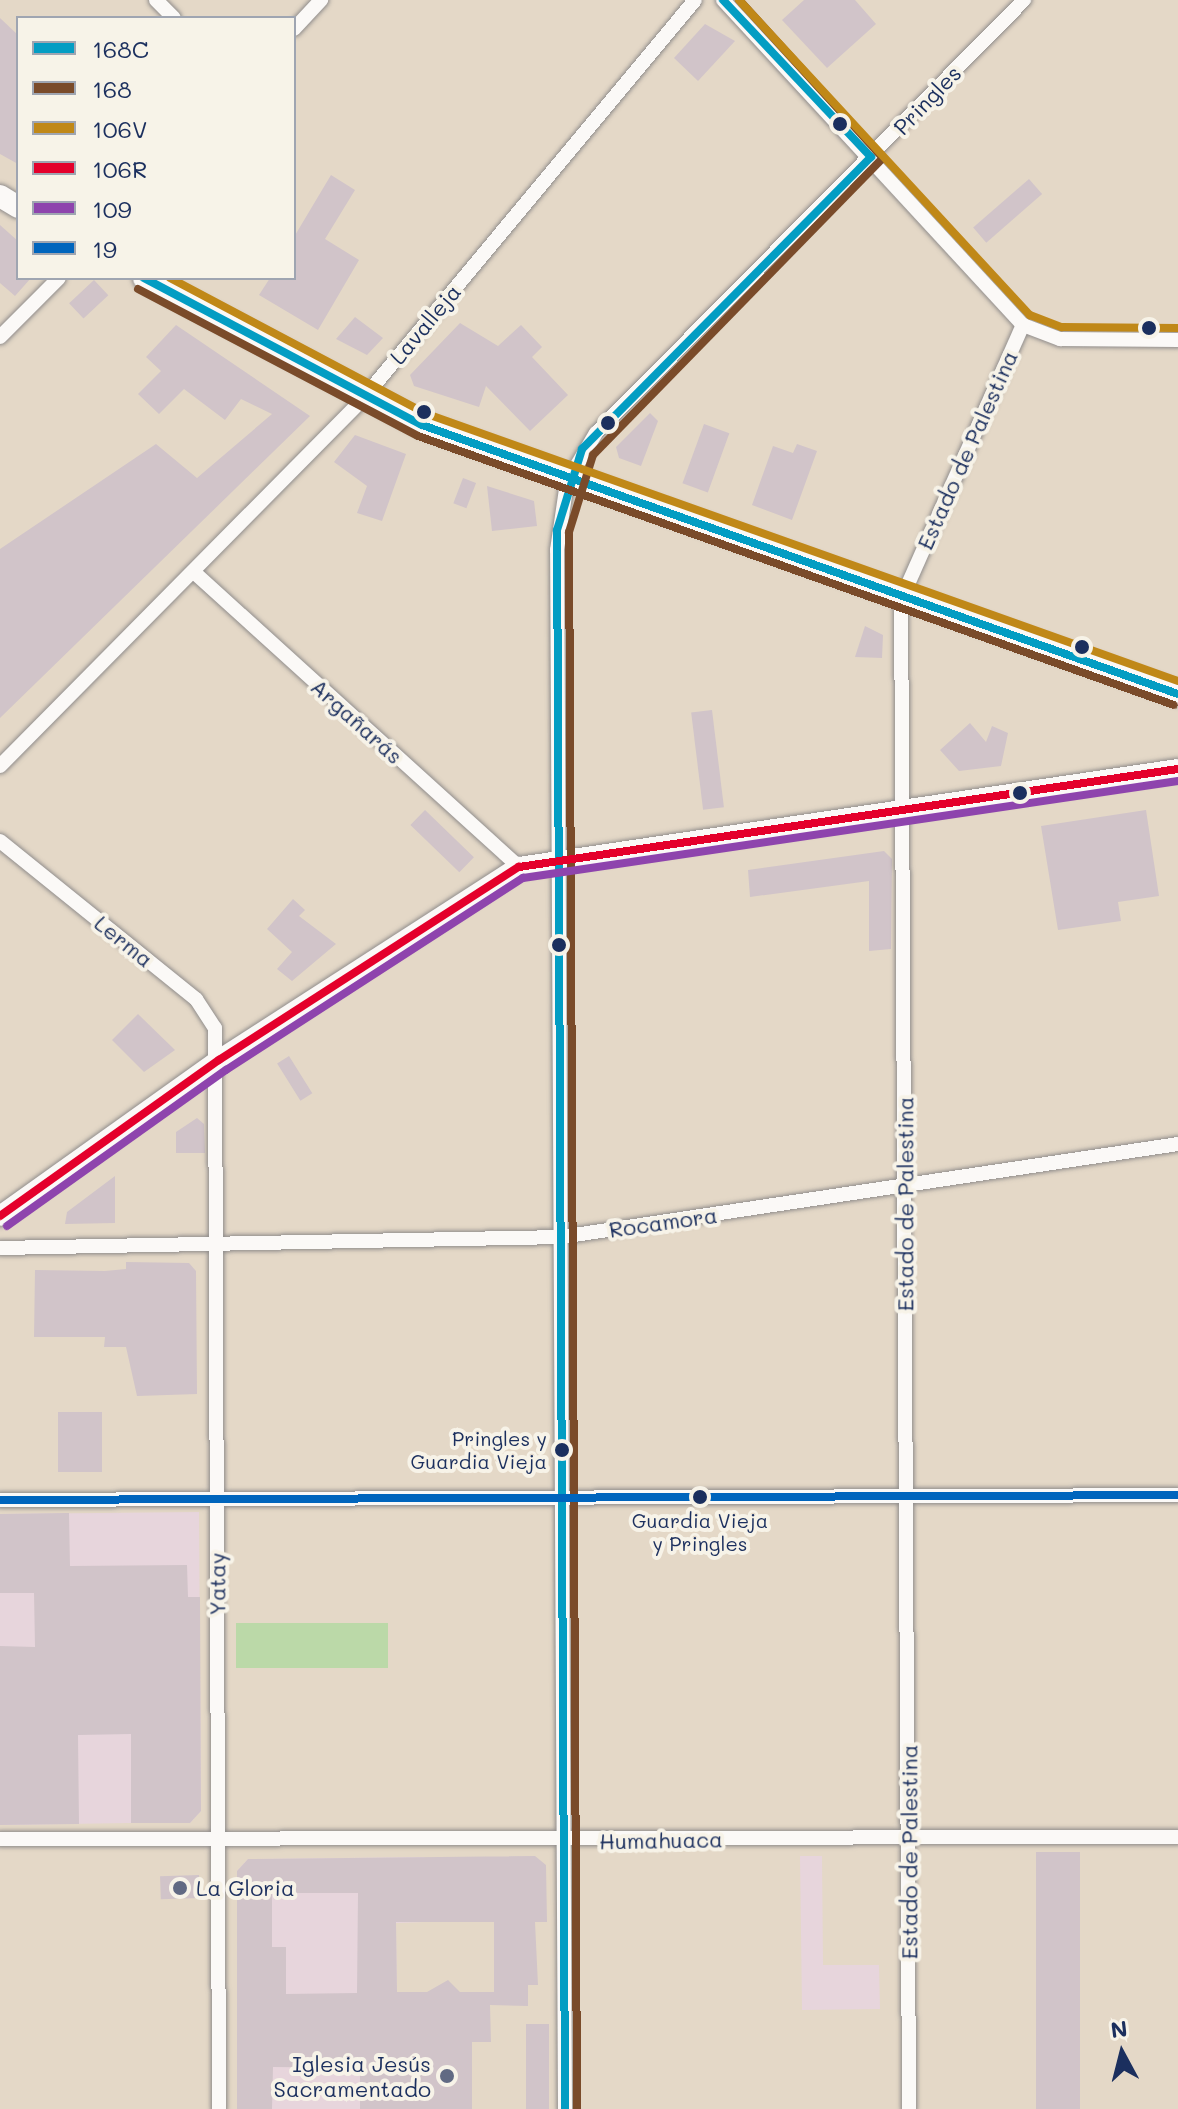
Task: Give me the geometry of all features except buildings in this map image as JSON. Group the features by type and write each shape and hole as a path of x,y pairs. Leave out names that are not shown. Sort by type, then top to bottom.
{"main road":[{"path":"148,280 362,400 567,482 1178,694"},
{"path":"0,1216 219,1060 519,867 559,858 1178,769"}],"street":[{"path":"156,0 172,16"},
{"path":"296,27 321,0"},
{"name":"Lavalleja","path":"0,766 196,574 362,400 695,0"},
{"path":"723,0 1023,325 1060,339 1178,340"},
{"name":"Pringles","path":"565,2109 568,1841 557,550 567,482 596,433 1024,0"},
{"path":"0,337 57,280"},
{"name":"Estado de Palestina","path":"909,2109 910,1837 901,600 1023,325"},
{"name":"Argañarás","path":"196,574 519,867"},
{"name":"Lerma","path":"0,841 196,999 215,1028 219,1060"},
{"name":"Yatay","path":"219,1060 219,2109"},
{"name":"Rocamora","path":"0,1248 561,1237 1178,1144"},
{"path":"0,1500 1178,1495"},
{"name":"Humahuaca","path":"0,1839 568,1841 1178,1837"}],"shaded area":[{"path":"199,1512 201,1811 190,1823 162,1823 161,1735 131,1734 131,1823 0,1825 0,1514"},
{"path":"800,1856 822,1856 823,1965 879,1965 880,2009 802,2010"},
{"path":"424,1857 424,1922 396,1923 398,2109 237,2109 237,1871 248,1859"}],"green space":[{"path":"236,1623 388,1623 388,1668 236,1668"}],"transit line":[{"name":"168C","path":"565,2109 557,530 582,449 871,157 723,0"},
{"name":"168","path":"577,2109 569,532 593,455 883,158 739,0"},
{"name":"106V","path":"739,0 1030,315 1062,327 1178,328"},
{"name":"168C","path":"148,280 422,425 1178,694"},
{"name":"106V","path":"174,280 427,414 1178,681"},
{"name":"168","path":"138,289 418,436 1174,705"},
{"name":"106R","path":"0,1216 219,1060 519,867 1178,769"},
{"name":"109","path":"7,1226 226,1070 523,878 1178,781"},
{"name":"19","path":"0,1500 1178,1495"}],"place":[{"name":"Pringles y Guardia Vieja","path":"562,1450"},
{"name":"Guardia Vieja y Pringles","path":"700,1497"},
{"name":"La Gloria","path":"180,1888"},
{"name":"Iglesia Jesús Sacramentado","path":"447,2076"}]}
